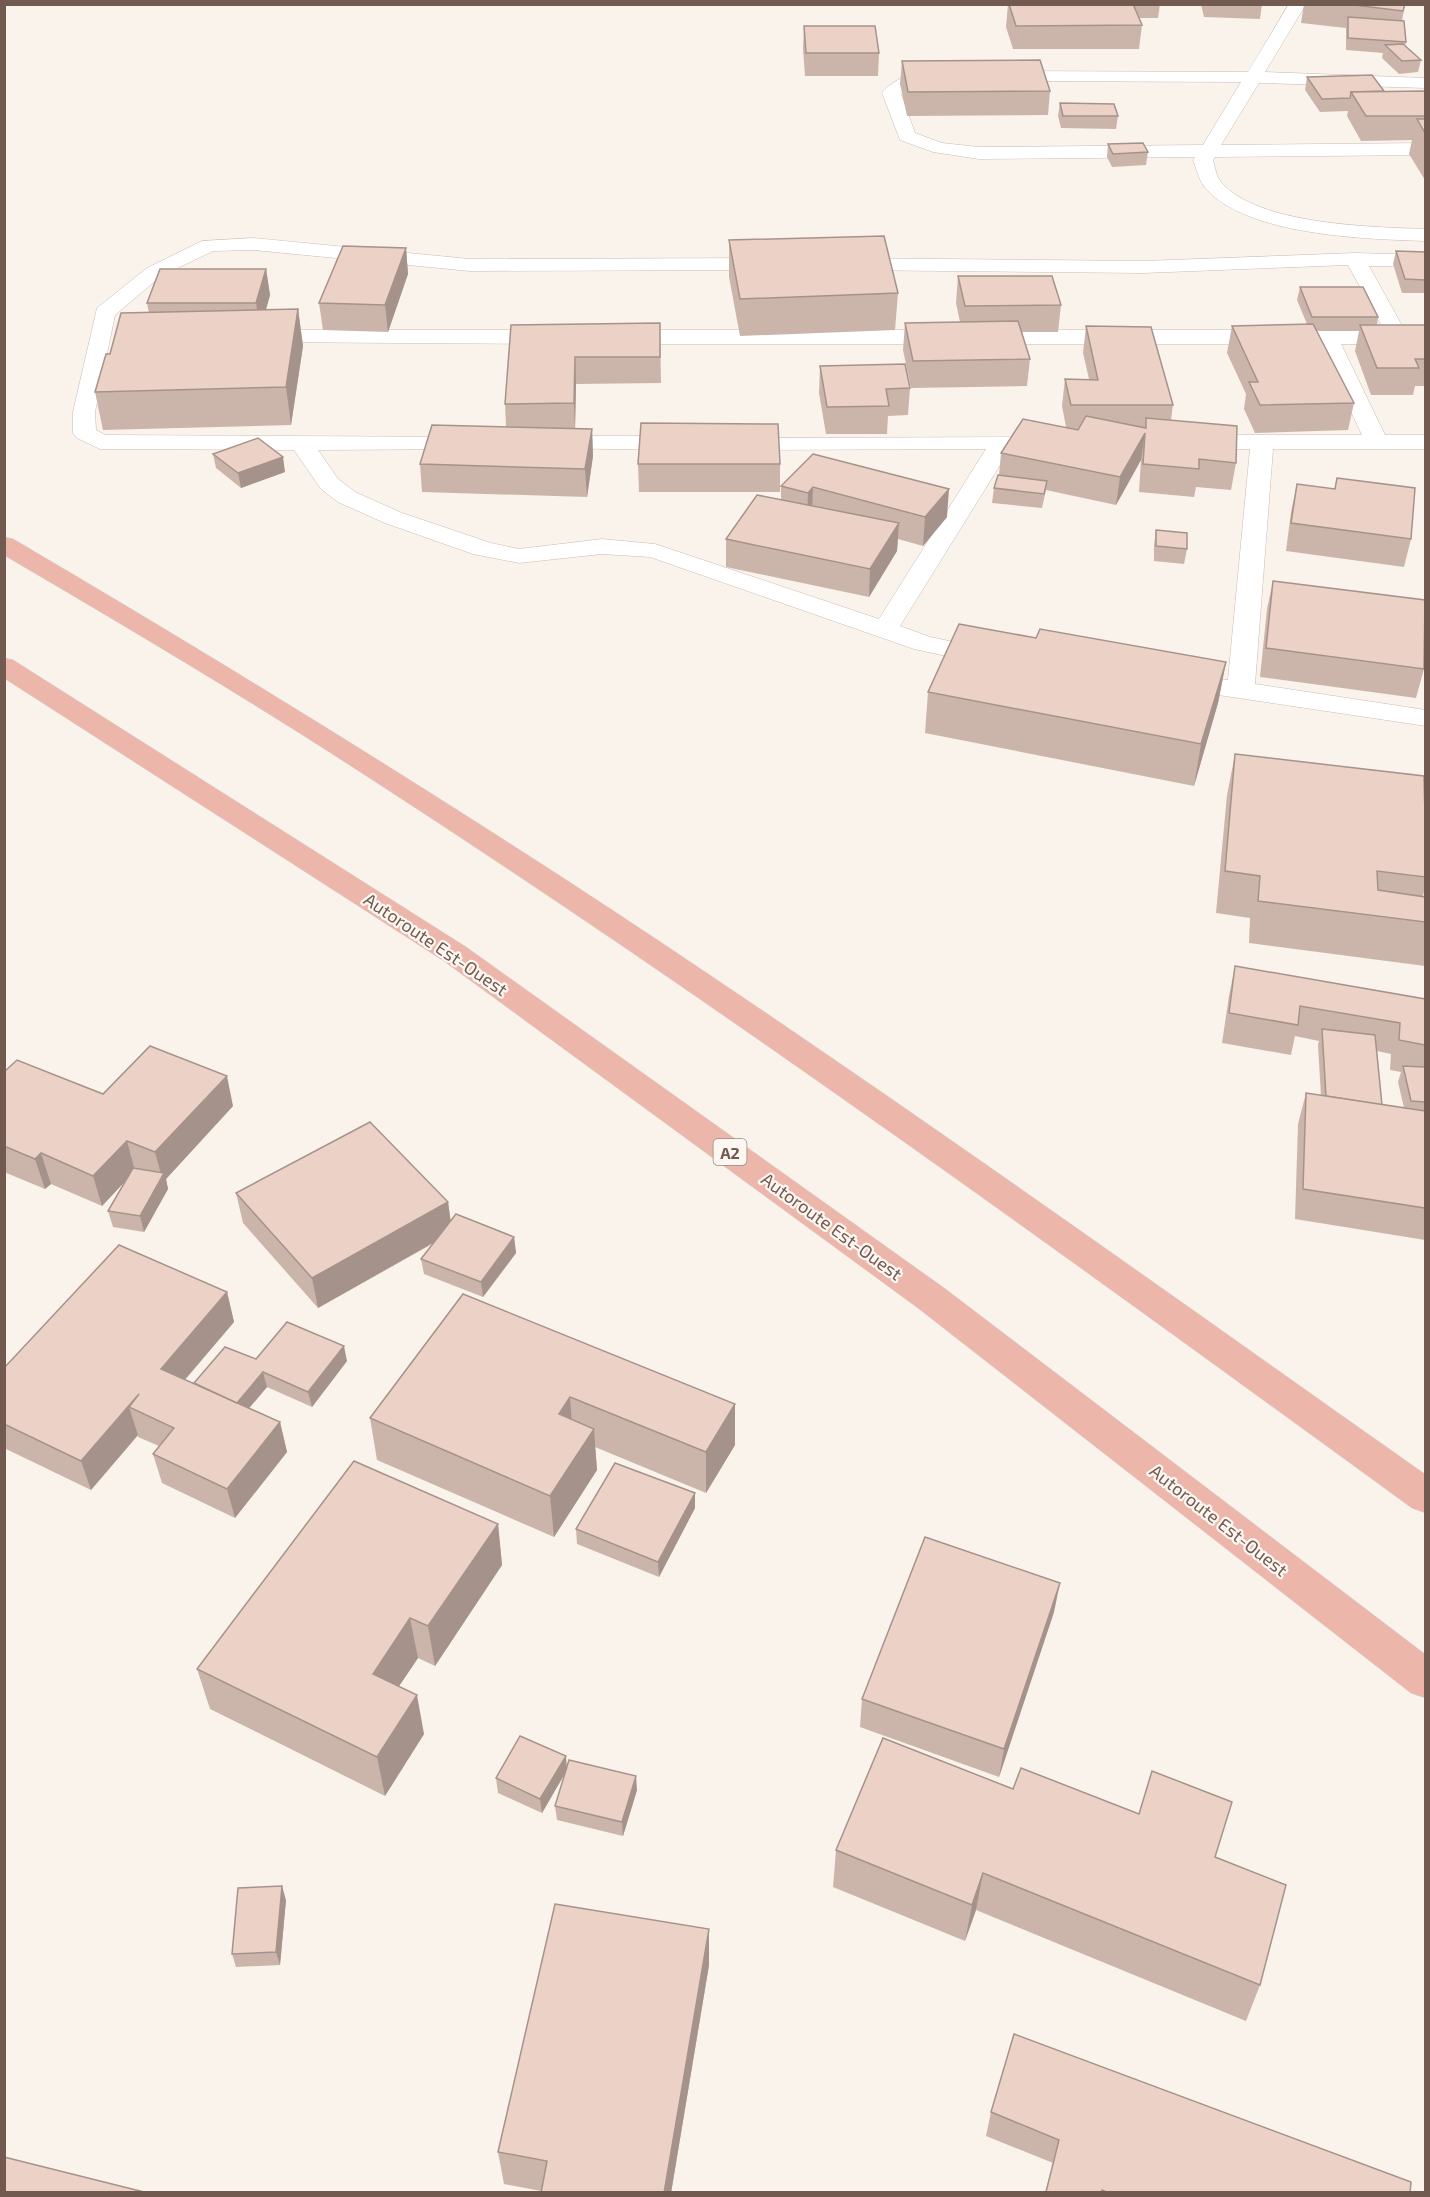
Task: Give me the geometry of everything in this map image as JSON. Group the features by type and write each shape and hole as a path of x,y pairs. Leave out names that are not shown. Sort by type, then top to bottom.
{"highway":[{"path":"4,544 88,592 457,820 917,1132 1425,1497"},
{"name":"Autoroute Est-Ouest","path":"4,666 455,954 931,1298 1425,1680"}],"street":[{"path":"1298,4 1203,160 1212,184 1231,201 1274,218 1327,228 1425,235"},
{"path":"1425,83 1253,77 972,76 917,79 901,85 891,93 907,136 919,143 947,150 979,153 1425,149"},
{"path":"489,443 100,442 85,433 84,412 105,313 154,272 209,245 253,244 470,265 789,264"},
{"path":"824,264 1143,267 1355,259 1425,261"},
{"path":"1355,259 1398,337"},
{"path":"101,337 124,337"},
{"path":"232,337 1425,338"},
{"path":"1327,337 1377,442"},
{"path":"885,630 1002,442"},
{"path":"525,443 1073,442"},
{"path":"1168,442 1425,442"},
{"path":"1241,689 1262,442"},
{"path":"302,444 334,490 364,508 492,551 517,556 608,545 629,545 655,551 923,643 1019,661"},
{"path":"1159,679 1241,689 1425,718"}],"building":[{"path":"1009,4 1133,4 1142,25 1016,26"},
{"path":"1346,4 1405,4 1403,11"},
{"path":"1348,17 1404,21 1406,42 1348,38"},
{"path":"804,26 875,26 879,53 806,53"},
{"path":"1403,44 1421,60 1402,61 1385,45"},
{"path":"1040,60 1050,91 908,92 902,61"},
{"path":"1372,75 1384,91 1351,92 1350,98 1322,99 1307,77"},
{"path":"1425,91 1425,116 1366,116 1351,92"},
{"path":"1060,103 1114,104 1118,116 1063,116"},
{"path":"1417,119 1425,119 1425,133"},
{"path":"1143,143 1148,152 1113,154 1108,144"},
{"path":"884,236 898,293 740,299 729,240"},
{"path":"343,246 406,248 385,305 319,303"},
{"path":"1396,251 1425,252 1425,280 1405,279"},
{"path":"160,269 266,269 256,303 147,303"},
{"path":"958,276 1052,276 1061,305 965,306"},
{"path":"1300,287 1363,287 1378,317 1312,317"},
{"path":"298,309 286,387 95,392 106,354 110,354 121,313"},
{"path":"1018,321 1030,359 913,361 905,323"},
{"path":"660,323 660,357 575,357 574,403 505,404 511,325"},
{"path":"1313,324 1354,403 1260,405 1249,382 1258,382 1232,326"},
{"path":"1360,325 1425,325 1425,359 1415,359 1419,368 1377,368"},
{"path":"1086,326 1151,327 1173,405 1071,405 1065,379 1098,380"},
{"path":"905,364 910,388 886,389 889,406 827,407 820,366"},
{"path":"1086,416 1146,428 1146,418 1237,426 1236,463 1199,459 1199,469 1143,464 1145,433 1120,477 1001,453 1023,419 1078,430"},
{"path":"641,423 778,424 780,464 638,464"},
{"path":"432,425 592,429 585,469 420,464"},
{"path":"258,438 283,457 238,473 213,454"},
{"path":"813,454 949,489 925,517 813,487 808,493 781,486"},
{"path":"998,475 1047,481 1044,494 994,488"},
{"path":"1337,478 1415,488 1411,539 1291,523 1297,484 1335,489"},
{"path":"757,495 899,523 870,569 726,539"},
{"path":"1156,530 1187,533 1187,549 1156,546"},
{"path":"1273,581 1425,600 1424,669 1266,648"},
{"path":"959,624 1036,638 1040,629 1226,662 1201,744 928,692"},
{"path":"1235,754 1424,776 1425,877 1377,871 1378,890 1425,897 1425,922 1258,901 1260,876 1225,871"},
{"path":"1235,966 1425,999 1425,1045 1399,1040 1400,1023 1300,1006 1298,1025 1229,1013"},
{"path":"1322,1029 1375,1035 1382,1105 1326,1096"},
{"path":"150,1046 227,1076 155,1152 127,1141 93,1176 41,1153 35,1159 4,1146 4,1072 17,1060 103,1094"},
{"path":"1403,1066 1425,1067 1425,1102 1411,1101"},
{"path":"1306,1093 1425,1111 1425,1208 1303,1189"},
{"path":"370,1122 448,1202 312,1278 236,1193"},
{"path":"133,1168 164,1173 140,1216 108,1211"},
{"path":"456,1214 514,1237 481,1282 421,1259"},
{"path":"119,1245 227,1292 161,1369 280,1422 227,1489 153,1454 174,1428 129,1407 139,1394 81,1461 4,1424 4,1368"},
{"path":"463,1294 735,1404 706,1452 570,1397 559,1414 594,1429 550,1496 370,1418"},
{"path":"287,1322 344,1346 308,1392 263,1372 237,1403 194,1383 225,1347 256,1359"},
{"path":"354,1461 498,1524 428,1626 410,1618 373,1674 417,1695 377,1757 197,1669"},
{"path":"615,1463 695,1493 658,1562 576,1529"},
{"path":"925,1537 1060,1583 1004,1749 862,1699"},
{"path":"520,1736 566,1756 540,1799 496,1778"},
{"path":"883,1738 1013,1789 1021,1768 1139,1814 1152,1771 1232,1802 1215,1857 1286,1885 1260,1985 983,1873 972,1905 836,1850"},
{"path":"569,1760 636,1776 622,1822 555,1806"},
{"path":"282,1886 276,1952 232,1954 238,1888"},
{"path":"555,1904 709,1929 664,2193 541,2193 547,2161 498,2152"},
{"path":"1014,2034 1411,2182 1410,2193 1109,2193 1102,2190 1101,2193 1047,2193 1059,2140 991,2112"},
{"path":"4,2157 148,2193 4,2193"}]}
